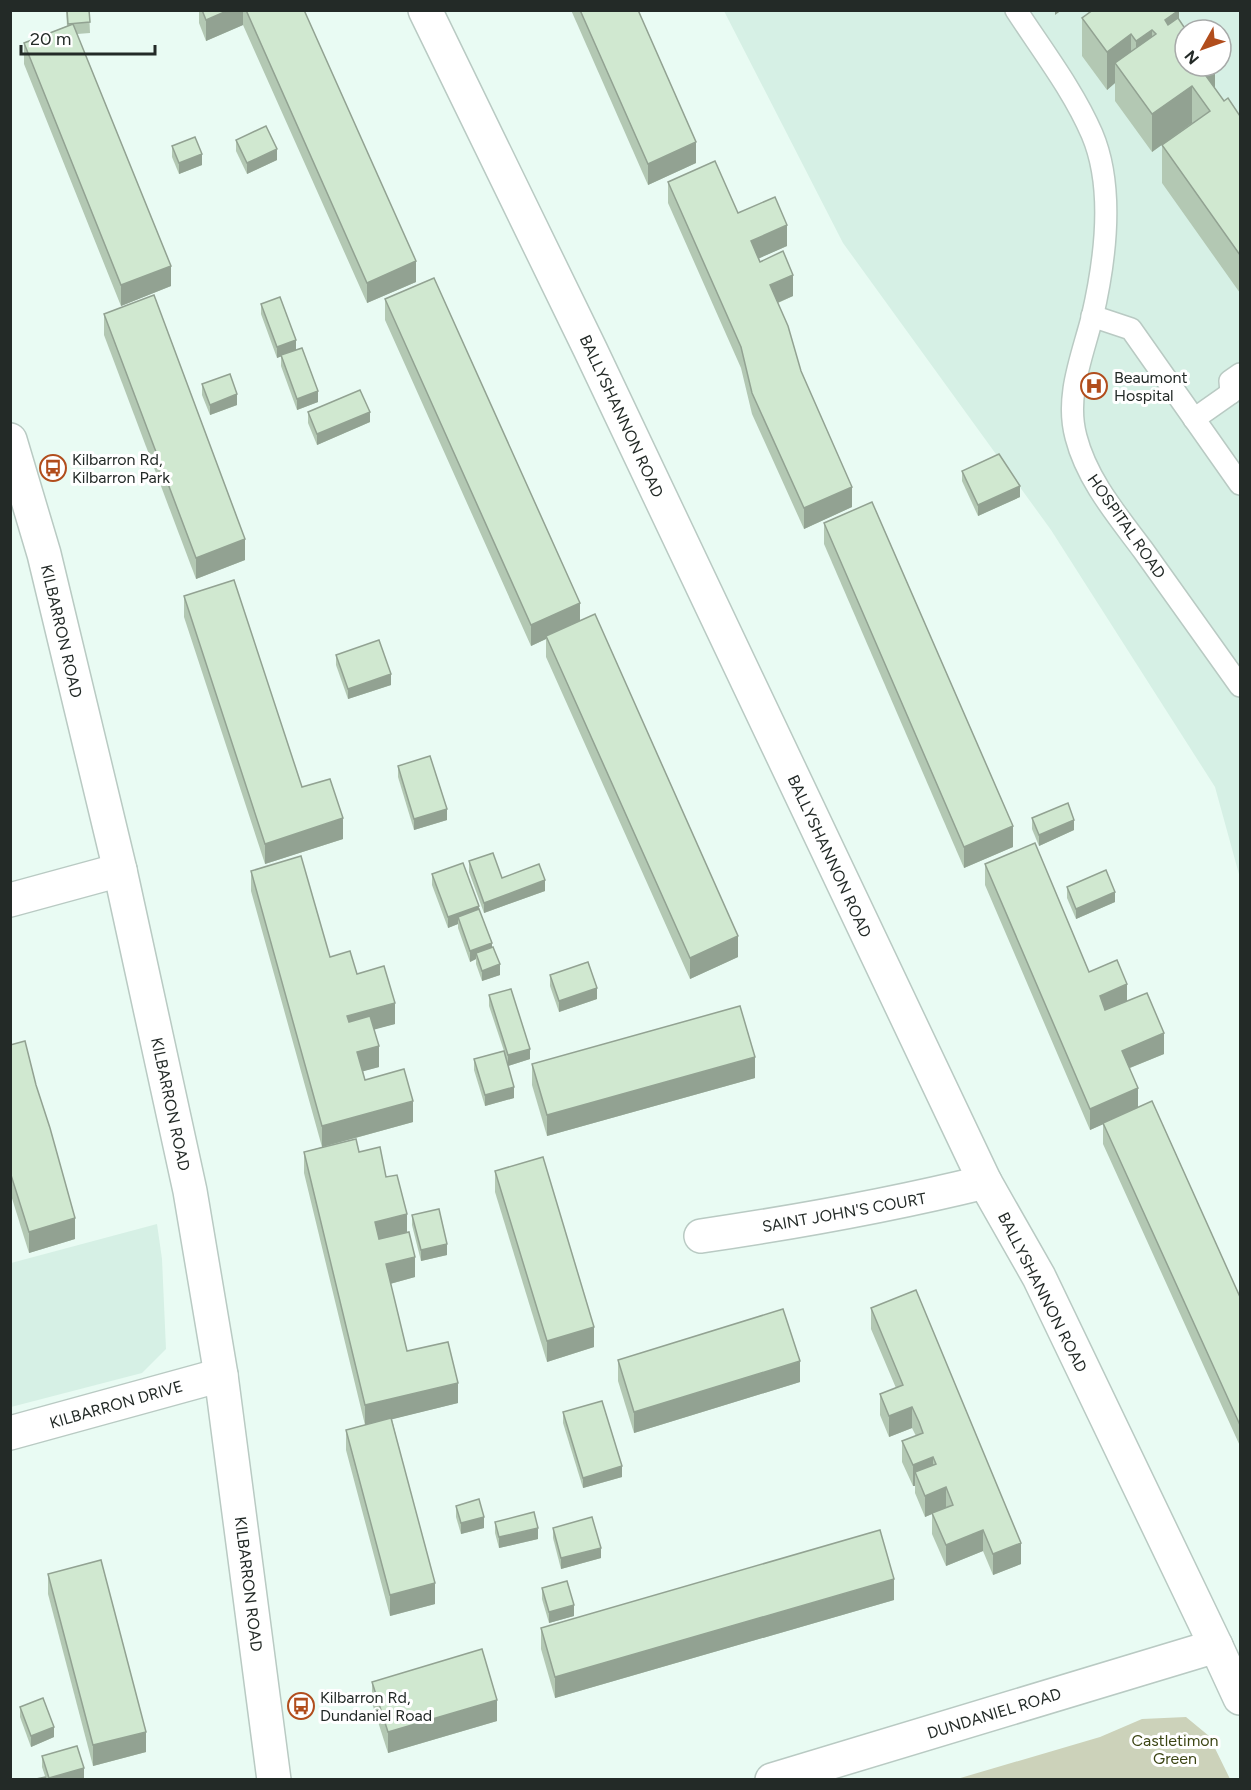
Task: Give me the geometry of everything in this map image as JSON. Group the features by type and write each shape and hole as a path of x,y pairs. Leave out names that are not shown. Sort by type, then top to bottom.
{"street":[{"name":"BALLYSHANNON ROAD","path":"425,10 590,350 986,1182 1039,1277 1240,1698"},
{"name":"KILBARRON ROAD","path":"10,440 44,554 120,870 190,1191 221,1375 274,1779"},
{"path":"10,900 120,870"},
{"name":"SAINT JOHN'S COURT","path":"701,1236 827,1217 986,1182"},
{"name":"KILBARRON DRIVE","path":"10,1433 221,1375"},
{"name":"DUNDANIEL ROAD","path":"772,1779 1216,1646"}],"lane":[{"name":"HOSPITAL ROAD","path":"1016,10 1069,91 1093,135 1104,178 1106,237 1092,316 1071,406 1076,438 1092,479 1240,686"},
{"path":"1092,316 1131,329 1240,484"},
{"path":"1194,419 1236,395 1230,381 1240,374"}],"shaded area":[{"name":"Beaumont Hospital","path":"724,11 1240,11 1240,878 1215,787 1051,530 843,243"},
{"path":"157,1224 162,1259 166,1349 142,1373 11,1407 11,1263"}],"green space":[{"name":"Castletimon Green","path":"1186,1717 1209,1736 1230,1779 957,1779 1100,1737 1142,1719"}],"building":[{"path":"67,10 89,10 90,22 68,24"},
{"path":"202,10 229,10 206,20"},
{"path":"246,10 304,10 416,261 367,283"},
{"path":"580,10 638,10 696,142 648,164"},
{"path":"1093,10 1179,10 1165,20 1168,25 1173,22 1173,78 1207,78 1224,101 1228,98 1240,116 1240,255 1162,145 1210,111 1192,86 1152,114 1115,63 1156,34 1152,30 1136,41 1131,34 1107,52 1082,18"},
{"path":"73,24 171,266 121,285 24,43"},
{"path":"266,126 277,149 247,163 236,140"},
{"path":"195,137 202,154 179,163 172,146"},
{"path":"715,161 738,213 775,197 787,225 751,241 760,262 783,251 793,275 770,285 788,326 801,371 852,487 804,508 752,393 741,347 668,182"},
{"path":"434,278 580,603 531,625 385,299"},
{"path":"154,295 245,539 196,558 104,314"},
{"path":"280,297 296,340 277,347 261,304"},
{"path":"302,348 318,391 297,399 281,355"},
{"path":"230,374 237,394 210,405 202,384"},
{"path":"360,390 370,412 317,434 308,412"},
{"path":"999,454 1020,486 978,505 962,471"},
{"path":"872,502 1013,826 964,847 824,523"},
{"path":"234,580 302,787 330,779 343,818 265,844 184,596"},
{"path":"595,614 738,936 690,958 546,636"},
{"path":"379,640 391,674 348,689 336,655"},
{"path":"430,756 447,809 414,819 398,766"},
{"path":"1068,803 1074,820 1039,835 1032,818"},
{"path":"1035,843 1089,972 1117,960 1127,984 1100,996 1105,1010 1147,993 1164,1033 1122,1051 1138,1088 1090,1109 985,864"},
{"path":"493,853 502,878 539,864 545,880 484,903 469,861"},
{"path":"301,856 330,957 350,951 357,974 384,966 395,1003 347,1016 349,1022 370,1016 379,1046 357,1052 365,1080 404,1069 413,1101 322,1126 251,871"},
{"path":"463,863 479,906 448,917 432,874"},
{"path":"1106,870 1115,892 1076,909 1067,887"},
{"path":"479,909 492,943 470,951 458,917"},
{"path":"493,947 500,964 482,971 476,953"},
{"path":"588,962 597,988 559,1001 550,975"},
{"path":"511,989 530,1049 508,1055 489,995"},
{"path":"740,1006 755,1057 547,1115 532,1064"},
{"path":"25,1041 75,1218 29,1232 10,1172 10,1045"},
{"path":"504,1051 514,1087 485,1095 474,1059"},
{"path":"1152,1101 1240,1297 1240,1425 1103,1123"},
{"path":"356,1139 359,1152 380,1147 386,1177 397,1175 407,1214 375,1222 379,1239 409,1232 415,1257 386,1264 407,1351 448,1342 458,1383 365,1405 304,1152"},
{"path":"543,1157 594,1327 547,1341 495,1171"},
{"path":"439,1209 447,1244 421,1250 412,1215"},
{"path":"916,1290 1021,1543 993,1554 983,1530 946,1545 932,1513 953,1505 946,1487 925,1496 915,1472 936,1464 933,1457 913,1465 902,1441 923,1433 919,1422 912,1407 889,1416 880,1394 903,1385 871,1308"},
{"path":"783,1309 800,1361 634,1412 618,1360"},
{"path":"602,1401 622,1466 583,1478 563,1412"},
{"path":"391,1418 435,1583 390,1595 346,1430"},
{"path":"479,1499 484,1517 461,1523 456,1506"},
{"path":"534,1512 538,1528 499,1537 495,1522"},
{"path":"592,1517 601,1548 561,1558 553,1528"},
{"path":"880,1530 894,1579 555,1677 541,1628"},
{"path":"101,1560 146,1732 93,1745 48,1574"},
{"path":"567,1581 574,1605 549,1612 542,1588"},
{"path":"482,1649 497,1700 388,1732 372,1682"},
{"path":"43,1698 54,1727 31,1736 20,1707"},
{"path":"77,1746 84,1768 49,1778 42,1756"}],"place":[{"name":"Beaumont Hospital","path":"1094,386"},
{"name":"Kilbarron Rd, Kilbarron Park","path":"53,468"},
{"name":"Kilbarron Rd, Dundaniel Road","path":"301,1706"}]}
